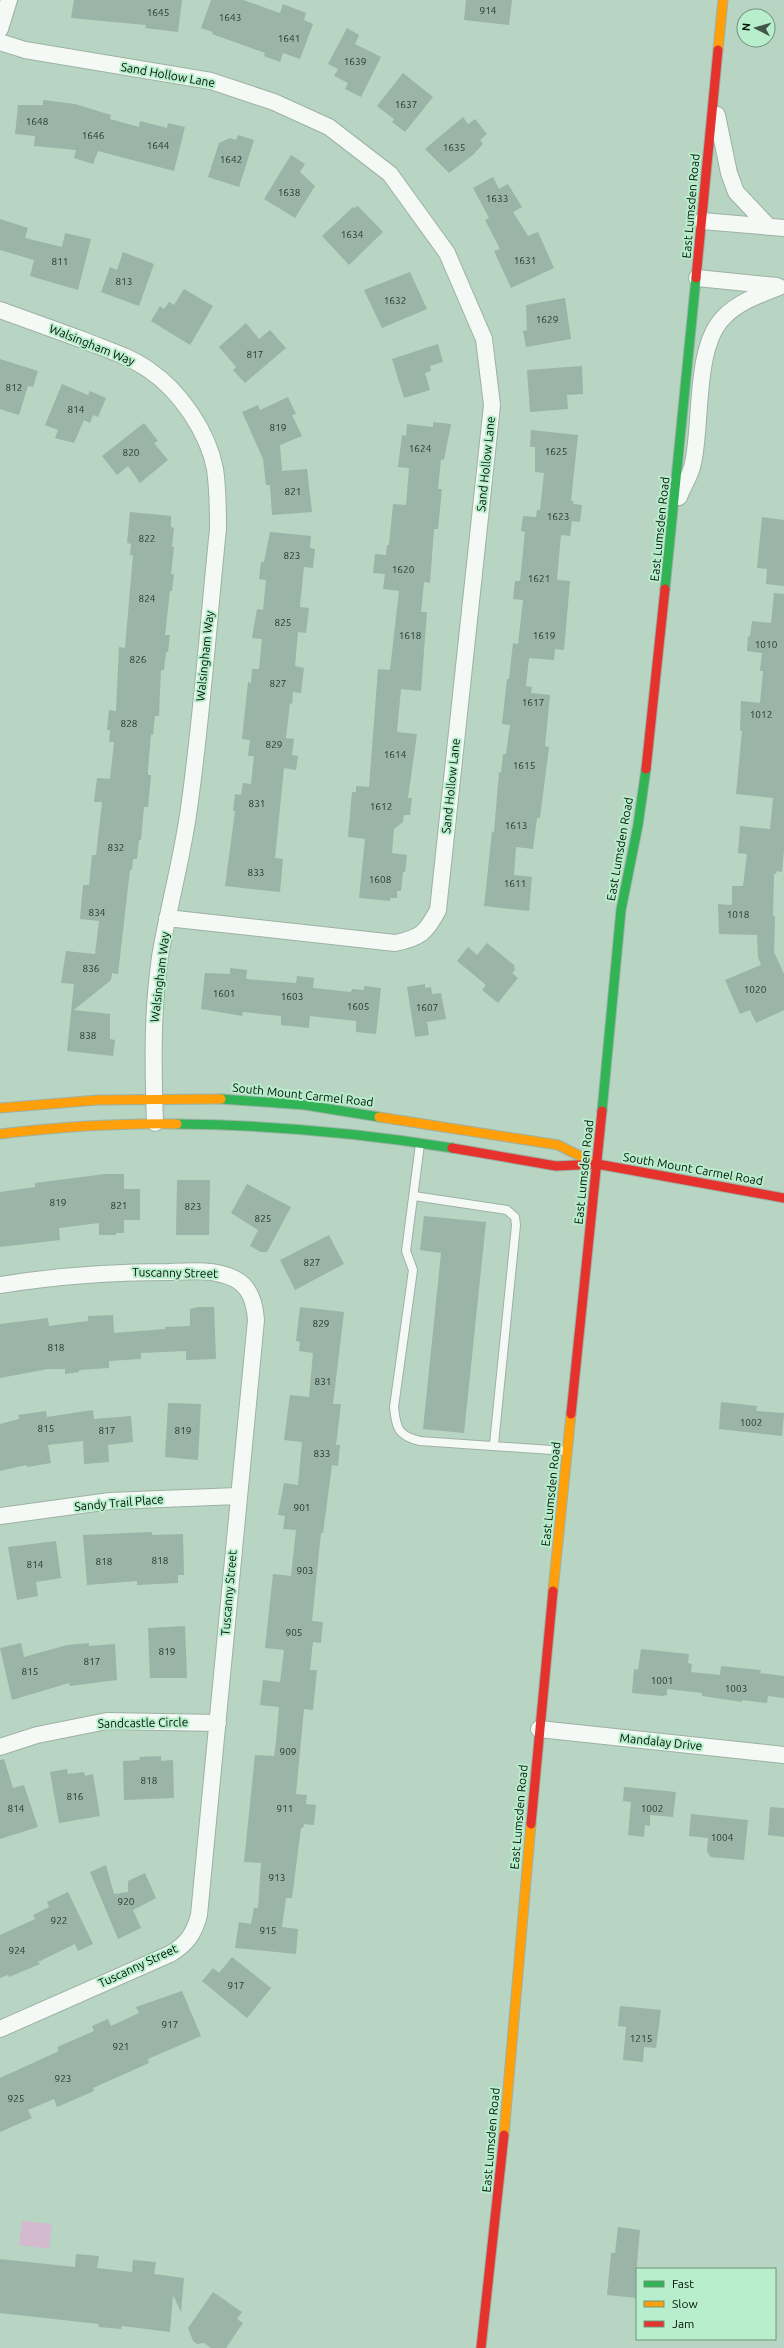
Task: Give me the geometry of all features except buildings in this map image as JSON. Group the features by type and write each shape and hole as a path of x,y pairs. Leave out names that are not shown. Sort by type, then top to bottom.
{"street":[{"path":"0,29 9,0"},
{"name":"East Lumsden Road","path":"481,2348 501,2170 539,1729 622,910 638,825 652,724 697,278 723,0"},
{"name":"Sand Hollow Lane","path":"0,42 25,50 211,81 274,102 329,127 390,174 399,186 447,253 484,339 492,405 438,910 429,928 414,939 395,942 167,918"},
{"path":"714,100 729,173 736,192 768,226"},
{"path":"702,221 784,228"},
{"path":"697,278 782,287"},
{"path":"674,507 693,464 706,355 711,336 723,317 734,308 782,287"},
{"name":"Walsingham Way","path":"0,310 112,351 150,370 172,389 192,415 205,440 214,467 218,498 218,529 193,779 182,850 167,918 155,1006 155,1123"},
{"name":"South Mount Carmel Road","path":"0,1108 98,1100 154,1098 255,1101 354,1111 558,1145 597,1164"},
{"name":"South Mount Carmel Road","path":"0,1134 67,1126 155,1123 242,1125 420,1143 556,1166 597,1164 784,1198"},
{"name":"Tuscanny Street","path":"0,1285 88,1274 194,1271 224,1274 236,1279 245,1287 255,1307 256,1320 199,1915 190,1939 170,1954 0,2030"},
{"name":"Sandy Trail Place","path":"0,1516 110,1501 238,1496"},
{"name":"Sandcastle Circle","path":"0,1747 37,1735 107,1721 218,1722"},
{"name":"Mandalay Drive","path":"539,1729 784,1756"}],"lane":[{"path":"420,1143 414,1196 408,1221 406,1251 413,1270 394,1407 395,1421 399,1431 407,1438 420,1441 494,1444 568,1451"},
{"path":"414,1196 507,1210 515,1217 516,1225 494,1444"}],"shaded area":[{"path":"22,2221 52,2224 49,2249 19,2245"}],"traffic: fast":[{"path":"665,589 696,278"},
{"path":"602,1111 621,910 638,825 646,769"},
{"path":"221,1099 305,1105 379,1117"},
{"path":"177,1124 246,1126 349,1134 452,1148"}],"traffic: slow":[{"path":"718,50 723,0"},
{"path":"0,1108 98,1100 221,1099"},
{"path":"379,1117 558,1145 596,1164"},
{"path":"0,1134 88,1126 177,1124"},
{"path":"553,1591 571,1414"},
{"path":"504,2135 531,1824"}],"traffic: jam":[{"path":"696,278 718,50"},
{"path":"646,769 665,589"},
{"path":"571,1414 602,1111"},
{"path":"452,1148 556,1166 597,1164 784,1198"},
{"path":"531,1824 553,1591"},
{"path":"481,2348 504,2135"}]}
